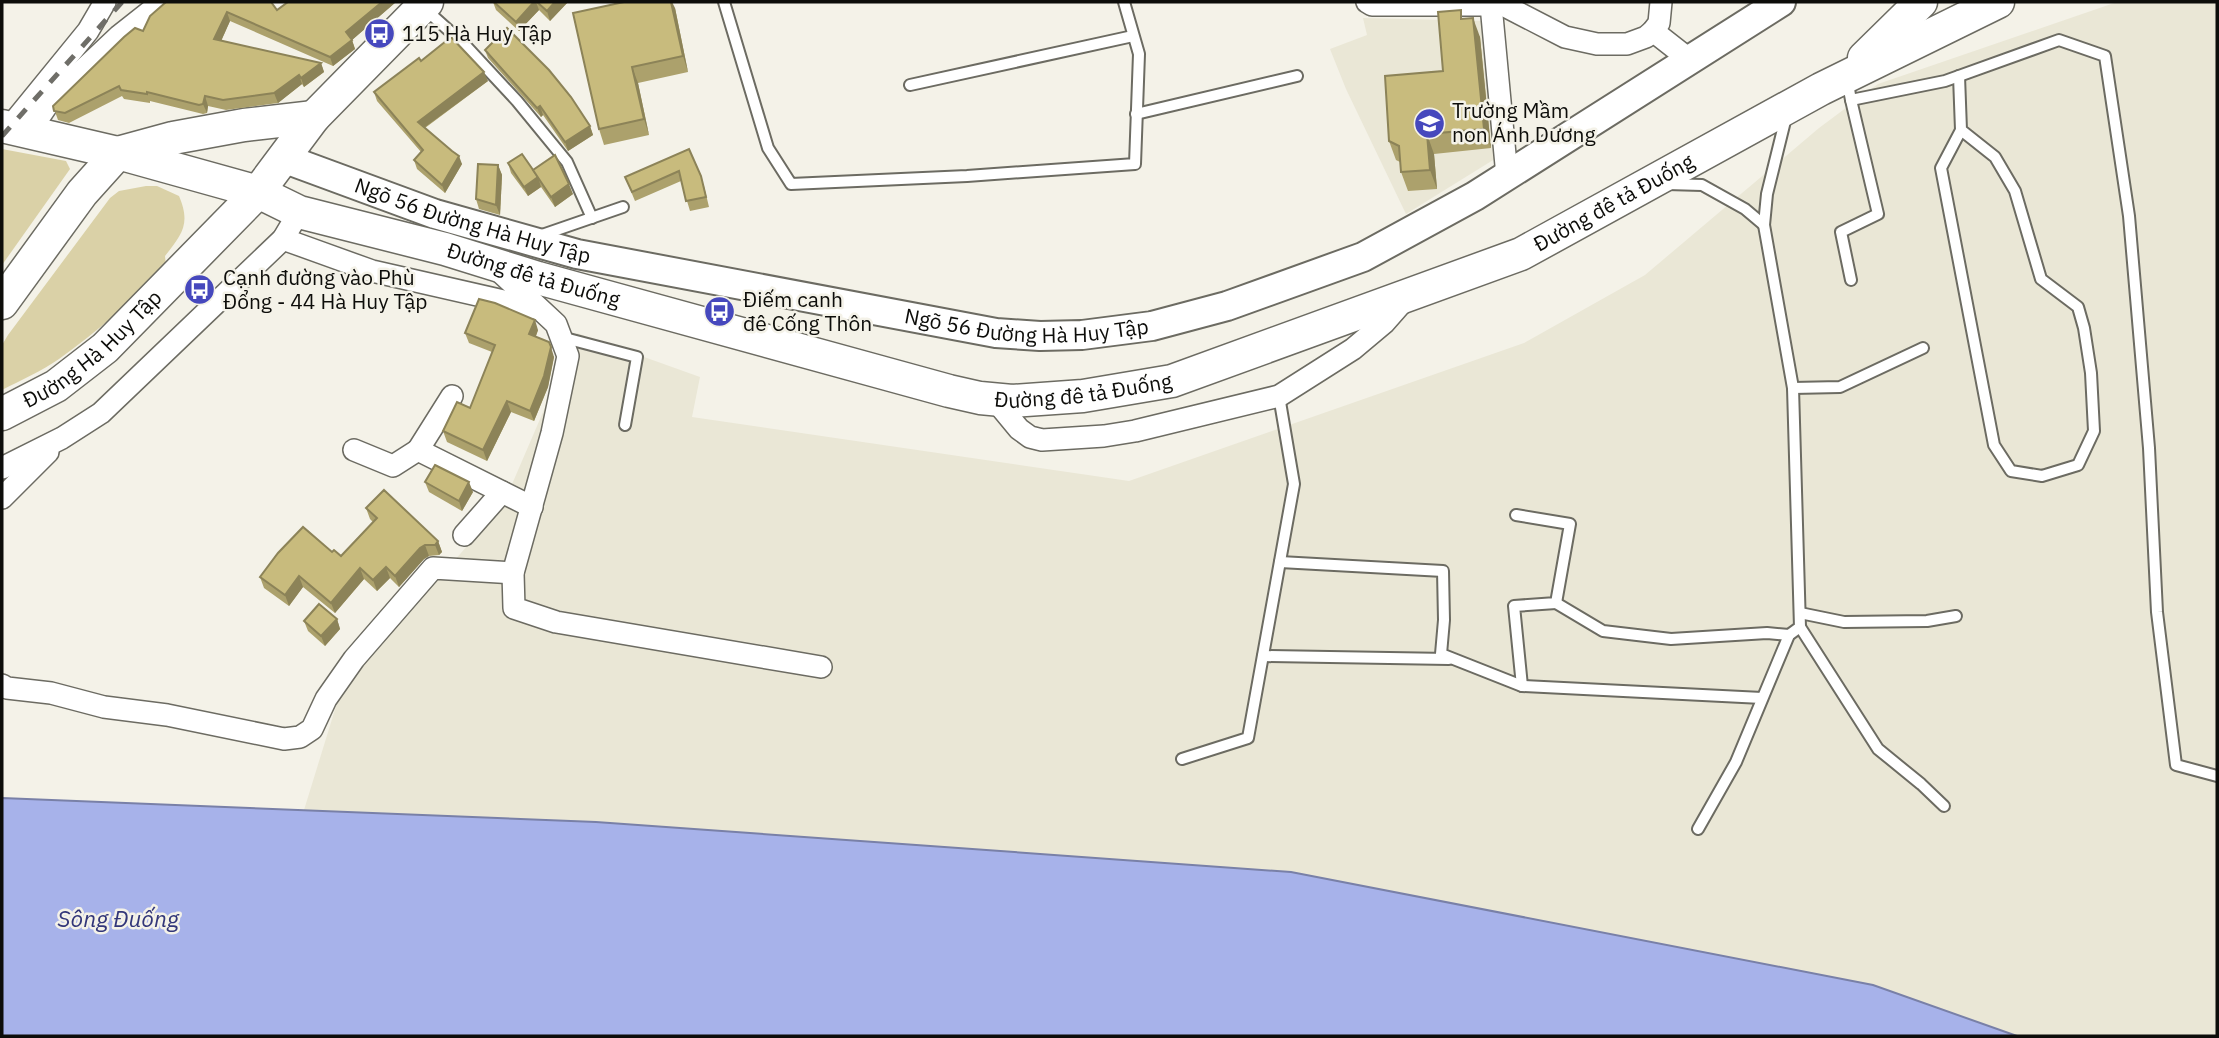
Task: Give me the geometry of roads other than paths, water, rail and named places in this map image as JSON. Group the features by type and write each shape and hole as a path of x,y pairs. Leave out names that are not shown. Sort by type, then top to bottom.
{"main road":[{"path":"1848,88 1921,2"},
{"name":"Đường đê tả Đuống","path":"13,129 118,153 258,192 299,212 445,249 949,391 1012,401 1083,396 1172,381 1521,254 1796,103 1848,88 1998,2"},
{"name":"Đường Hà Huy Tập","path":"2,414 56,386 105,348 258,192 314,117 425,4"},
{"path":"2,303 82,193 118,153 173,138 244,125 314,117"}],"street":[{"path":"13,129 88,31 105,2"},
{"path":"13,129 50,101 119,36 162,2"},
{"path":"1367,2 1372,5 1503,5 1522,9 1565,37 1597,44 1628,44 1646,37 1659,23 1661,2"},
{"name":"Ngõ 56 Đường Hà Huy Tập","path":"283,158 435,214 526,241 633,266 996,333 1040,336 1118,332 1191,317 1363,257 1507,176 1782,2"},
{"path":"1491,5 1507,176"},
{"path":"1653,31 1690,60"},
{"path":"2,468 62,438 101,413 283,239 299,212"},
{"path":"283,239 372,271 541,310"},
{"path":"491,263 556,324 568,356 552,433 513,573 514,608 556,622 821,667"},
{"path":"995,400 1019,429 1042,440 1125,433 1279,396 1353,349 1384,323 1410,293"},
{"path":"354,450 393,466 418,450 452,396"},
{"path":"2,498 62,438"},
{"path":"418,450 532,507"},
{"path":"464,535 502,492"},
{"path":"2,685 7,688 51,693 104,707 167,715 284,739 300,737 312,729 326,699 354,659 433,568 513,573"}],"lane":[{"path":"724,2 768,148 791,184 967,176 1135,164 1139,54 1124,2"},
{"path":"425,4 517,101 567,162 592,218"},
{"path":"910,85 1133,36"},
{"path":"1851,279 1841,232 1878,214 1848,88 1959,76 2059,40 2105,56 2129,216 2149,447 2157,612 2175,765 2217,776"},
{"path":"1136,114 1297,76"},
{"path":"1959,76 1961,130 1941,168 1994,445 2011,471 2042,476 2078,465 2094,431 2091,373 2084,328 2078,307 2041,279 2015,191 1996,157 1961,130"},
{"path":"1796,103 1785,121 1767,194 1764,226 1793,388 1800,627 1878,749 1921,783 1944,806"},
{"path":"1647,184 1702,185 1745,209 1764,226"},
{"path":"526,241 623,207"},
{"path":"561,337 638,357 625,425"},
{"path":"1793,388 1840,387 1923,348"},
{"path":"1182,760 1248,738 1294,484 1279,396"},
{"path":"1516,515 1570,524 1556,603"},
{"path":"1280,562 1443,571 1444,620 1441,654 1522,686 1762,698"},
{"path":"1522,686 1514,606 1556,603 1603,631 1671,639 1767,633 1789,635"},
{"path":"1800,613 1844,622 1927,621 1956,616"},
{"path":"1698,830 1736,762 1789,635 1800,627"},
{"path":"1263,656 1453,659"}],"water":[{"name":"Sông Đuống","path":"2,798 596,822 1291,872 1873,985 2017,1036 2,1036"}],"railway":[{"path":"2,136 122,2"}],"place":[{"name":"115 Hà Huy Tập","path":"379,34"},
{"name":"Trường Mầm non Ánh Dương","path":"1429,123"},
{"name":"Cạnh đường vào Phù Đổng - 44 Hà Huy Tập","path":"200,290"},
{"name":"Điếm canh đê Cống Thôn","path":"720,312"}]}
